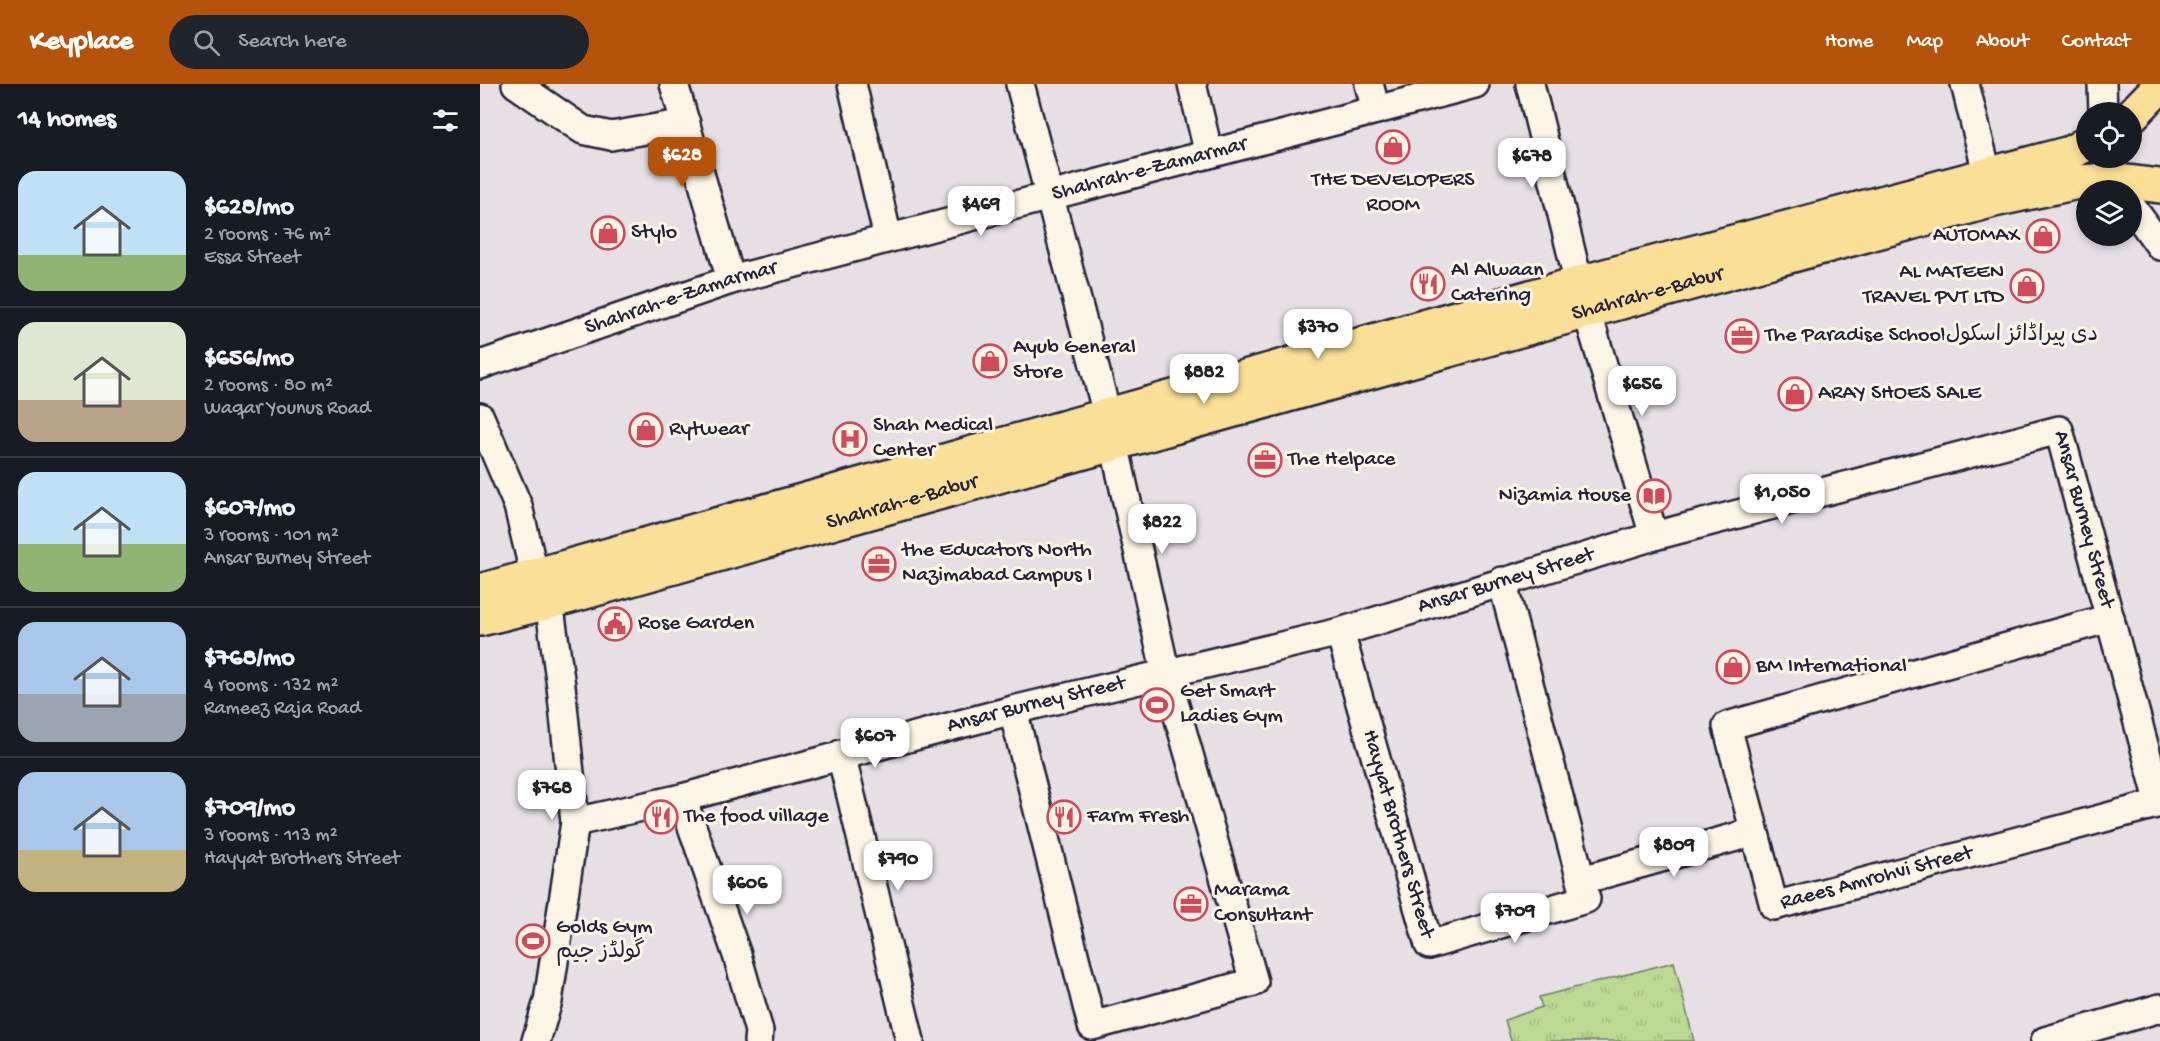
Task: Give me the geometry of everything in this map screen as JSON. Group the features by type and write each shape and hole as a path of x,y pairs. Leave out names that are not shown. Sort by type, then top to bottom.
{"main road":[{"path":"2142,105 2160,86"},
{"name":"Shahrah-e-Babur","path":"480,619 542,590 1179,410 1991,188 2076,150"},
{"name":"Shahrah-e-Babur","path":"1991,188 2078,182 2113,176 2160,186"},
{"name":"Shahrah-e-Babur","path":"480,591 542,590"}],"street":[{"path":"516,84 583,130 611,136 686,123"},
{"path":"674,84 731,280"},
{"path":"852,84 888,238"},
{"path":"1013,710 1092,1026 1254,982 1166,675 1111,429 1020,84"},
{"path":"1192,84 1209,154"},
{"path":"1369,84 1376,110"},
{"name":"Shahrah-e-Zamarmar","path":"480,365 731,280 1474,84"},
{"path":"1530,84 1583,298 1653,536"},
{"path":"1965,84 1991,188"},
{"path":"2102,84 2103,102"},
{"path":"2142,221 2160,246"},
{"path":"480,417 518,506 542,590 561,686 575,822 548,1001 536,1041"},
{"name":"Ansar Burney Street","path":"575,822 682,798 1013,710 1340,632 1653,536 2059,430 2160,804"},
{"path":"1502,581 1582,880 1754,832"},
{"name":"Raees Amrohvi Street","path":"2110,618 1727,726 1754,832 1774,906 2160,804"},
{"name":"Hayyat Brothers Street","path":"1340,632 1429,945 1586,898 1582,880"},
{"path":"841,754 910,1041"},
{"path":"682,798 737,955 759,1031 758,1041"},
{"path":"2045,1041 2160,1008"}],"green space":[{"path":"1674,962 1694,1041 1511,1041 1505,1020 1542,1007 1539,997"}],"place":[{"name":"THE DEVELOPERS ROOM","path":"1393,147"},
{"name":"Stylo","path":"608,233"},
{"name":"AUTOMAX","path":"2043,236"},
{"name":"Al Alwaan Catering","path":"1428,284"},
{"name":"AL MATEEN TRAVEL PVT LTD","path":"2027,286"},
{"name":"The Paradise Schoolدی پیراڈائز اسکول","path":"1742,336"},
{"name":"Ayub General Store","path":"990,361"},
{"name":"ARAY SHOES SALE","path":"1795,394"},
{"name":"Rytwear","path":"646,430"},
{"name":"Shah Medical Center","path":"850,439"},
{"name":"The Helpace","path":"1265,460"},
{"name":"Nizamia House","path":"1654,496"},
{"name":"the Educators North Nazimabad Campus I","path":"879,564"},
{"name":"Rose Garden","path":"615,624"},
{"name":"BM International","path":"1733,667"},
{"name":"Get Smart Ladies Gym","path":"1157,705"},
{"name":"The food village","path":"661,817"},
{"name":"Farm Fresh","path":"1064,817"},
{"name":"Marama Consultant","path":"1191,904"},
{"name":"Golds Gym گولڈز جیم","path":"533,941"}]}
